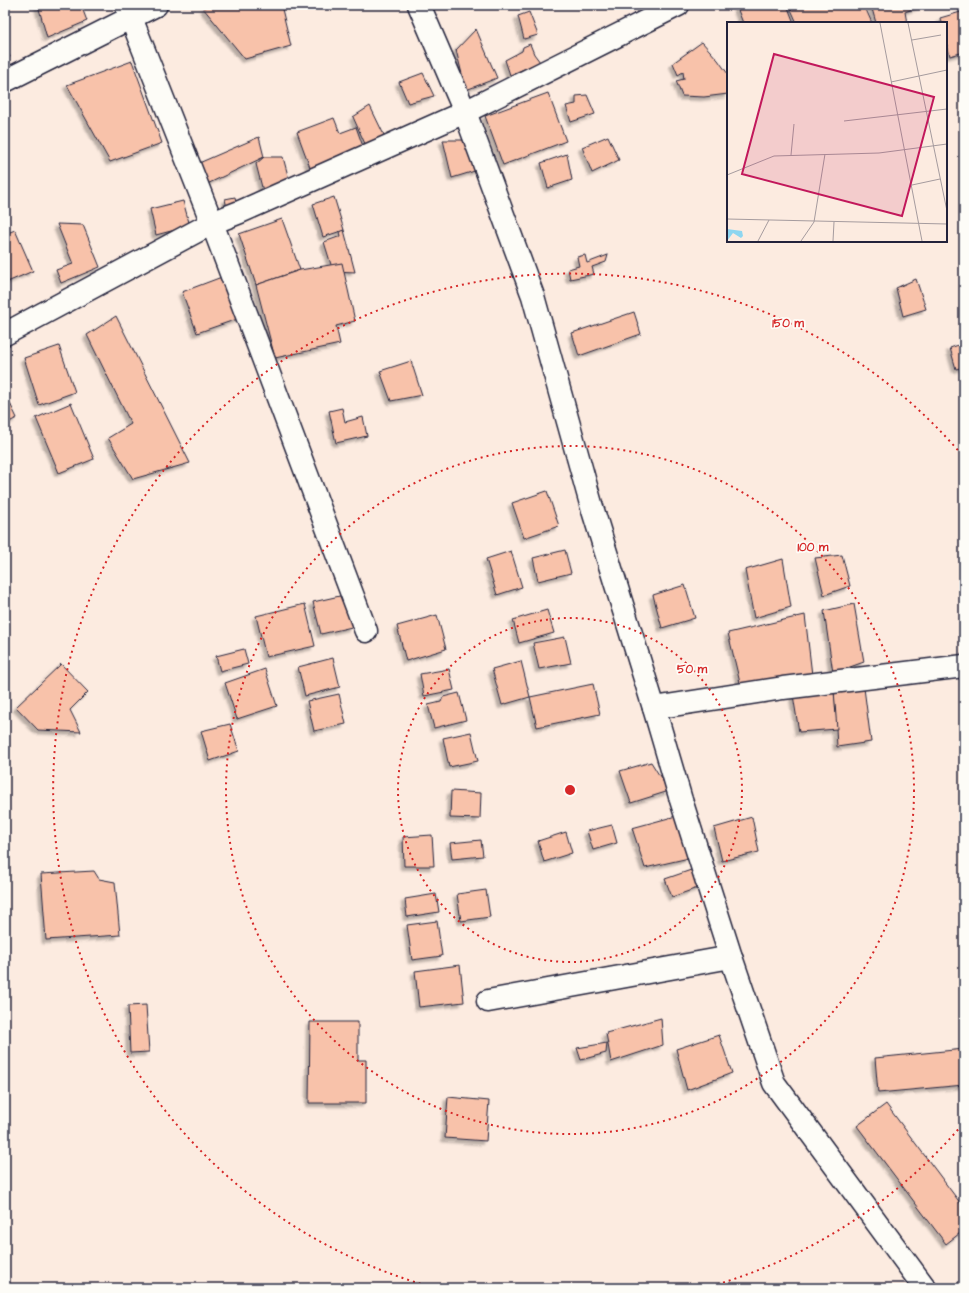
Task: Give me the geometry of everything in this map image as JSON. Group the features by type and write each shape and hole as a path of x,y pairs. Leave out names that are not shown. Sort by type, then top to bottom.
{"street":[{"path":"5,81 128,11 156,5"},
{"path":"419,5 465,112 533,296 591,504 681,800 731,957 774,1083 925,1288"},
{"path":"5,334 212,223 465,112 678,5"},
{"path":"128,11 212,223 366,630"},
{"path":"654,708 784,688 964,666"},
{"path":"488,1001 731,957"}],"building":[{"path":"38,5 81,5 87,21 47,38"},
{"path":"209,5 281,5 291,46 245,59 203,8"},
{"path":"736,5 787,5 794,22 743,22"},
{"path":"789,5 864,5 872,22 797,22"},
{"path":"871,5 923,5 905,12 907,22 876,22"},
{"path":"964,11 964,52 950,56 947,44 947,22 941,22 940,18"},
{"path":"529,12 538,35 524,39 518,16"},
{"path":"476,29 497,78 466,90 456,50"},
{"path":"702,42 727,73 727,94 704,97 682,96 676,81 684,79 683,72 678,75 673,63"},
{"path":"530,44 534,54 540,62 510,75 505,60 522,51 523,47"},
{"path":"5,48 10,57 5,59"},
{"path":"132,61 162,143 110,162 67,85"},
{"path":"423,73 434,96 408,103 399,82"},
{"path":"548,93 566,141 503,165 485,116"},
{"path":"587,95 595,114 571,122 566,106 576,104 576,96"},
{"path":"370,106 384,135 366,146 353,117"},
{"path":"334,118 340,133 356,127 365,152 312,173 297,132"},
{"path":"608,136 619,160 592,173 582,147"},
{"path":"259,137 264,157 203,186 199,163"},
{"path":"443,140 463,140 478,170 452,178"},
{"path":"567,154 572,180 548,188 541,163"},
{"path":"264,157 283,157 291,187 264,195 256,164"},
{"path":"235,197 238,211 228,213 225,199"},
{"path":"334,197 344,230 323,237 313,204"},
{"path":"183,201 190,226 156,235 150,209"},
{"path":"282,219 300,270 256,285 239,234"},
{"path":"57,224 83,225 100,267 61,283 56,270 73,264"},
{"path":"15,230 33,271 5,283 5,234"},
{"path":"344,230 355,272 333,271 324,242 341,236 340,232"},
{"path":"585,255 587,263 608,255 606,262 592,267 594,274 570,279 568,269 579,266 577,257"},
{"path":"342,263 355,321 336,326 340,344 275,358 256,285 300,270"},
{"path":"227,275 243,317 197,333 182,292"},
{"path":"916,279 926,309 903,316 896,288"},
{"path":"634,312 641,334 579,356 572,333"},
{"path":"116,316 190,463 133,479 108,438 131,424 87,335"},
{"path":"964,343 964,367 956,369 950,348"},
{"path":"59,346 75,392 39,405 24,358"},
{"path":"411,361 422,395 391,401 380,371"},
{"path":"5,393 17,418 5,424"},
{"path":"71,403 94,459 59,473 36,418"},
{"path":"342,408 345,422 363,417 367,436 336,443 329,411"},
{"path":"547,491 559,526 524,538 512,503"},
{"path":"565,550 571,573 538,581 533,558"},
{"path":"511,551 522,587 497,595 486,559"},
{"path":"842,555 850,586 824,595 815,558"},
{"path":"783,559 791,607 754,618 745,570"},
{"path":"685,585 695,618 662,628 653,595"},
{"path":"344,595 352,627 321,634 313,602"},
{"path":"305,604 315,646 266,657 256,616"},
{"path":"854,604 864,662 833,673 824,611"},
{"path":"547,610 554,633 519,643 513,620"},
{"path":"437,615 446,649 406,661 397,626"},
{"path":"805,615 812,675 741,687 728,633"},
{"path":"565,637 571,663 539,669 533,643"},
{"path":"244,649 248,664 220,671 216,656"},
{"path":"333,658 340,687 305,696 298,667"},
{"path":"521,661 530,697 502,705 492,669"},
{"path":"61,664 88,692 70,710 81,732 38,730 16,707"},
{"path":"265,669 277,706 237,719 225,683"},
{"path":"449,669 454,690 424,696 420,674"},
{"path":"593,684 600,714 537,727 530,697"},
{"path":"864,688 871,742 837,747 834,691"},
{"path":"792,689 834,691 837,729 799,732"},
{"path":"459,693 466,720 434,728 428,705 441,702 443,697"},
{"path":"339,694 346,724 314,731 307,701"},
{"path":"230,724 239,751 210,761 201,731"},
{"path":"471,732 478,761 449,767 443,738"},
{"path":"651,762 669,791 631,803 620,771"},
{"path":"451,791 481,793 480,819 450,818"},
{"path":"676,816 689,858 645,868 632,828"},
{"path":"752,817 759,852 722,861 714,828"},
{"path":"612,825 617,843 593,850 587,831"},
{"path":"566,832 572,853 544,862 538,841"},
{"path":"432,835 434,866 404,866 403,837"},
{"path":"481,840 483,856 452,859 450,843"},
{"path":"694,869 700,887 672,897 665,879"},
{"path":"94,871 99,879 115,882 120,935 46,940 41,874"},
{"path":"486,890 490,917 461,921 457,894"},
{"path":"436,894 439,912 407,917 405,899"},
{"path":"437,921 442,956 412,960 407,925"},
{"path":"460,965 464,1002 419,1007 415,971"},
{"path":"146,1005 149,1052 130,1053 128,1006"},
{"path":"661,1018 663,1045 611,1062 606,1033"},
{"path":"310,1022 358,1022 358,1060 366,1060 366,1103 309,1103"},
{"path":"719,1035 732,1073 687,1090 676,1049"},
{"path":"607,1043 606,1053 581,1060 577,1048"},
{"path":"964,1049 964,1085 878,1093 875,1058"},
{"path":"448,1097 489,1101 486,1141 445,1138"},
{"path":"886,1104 964,1208 964,1230 946,1244 857,1126"}]}
